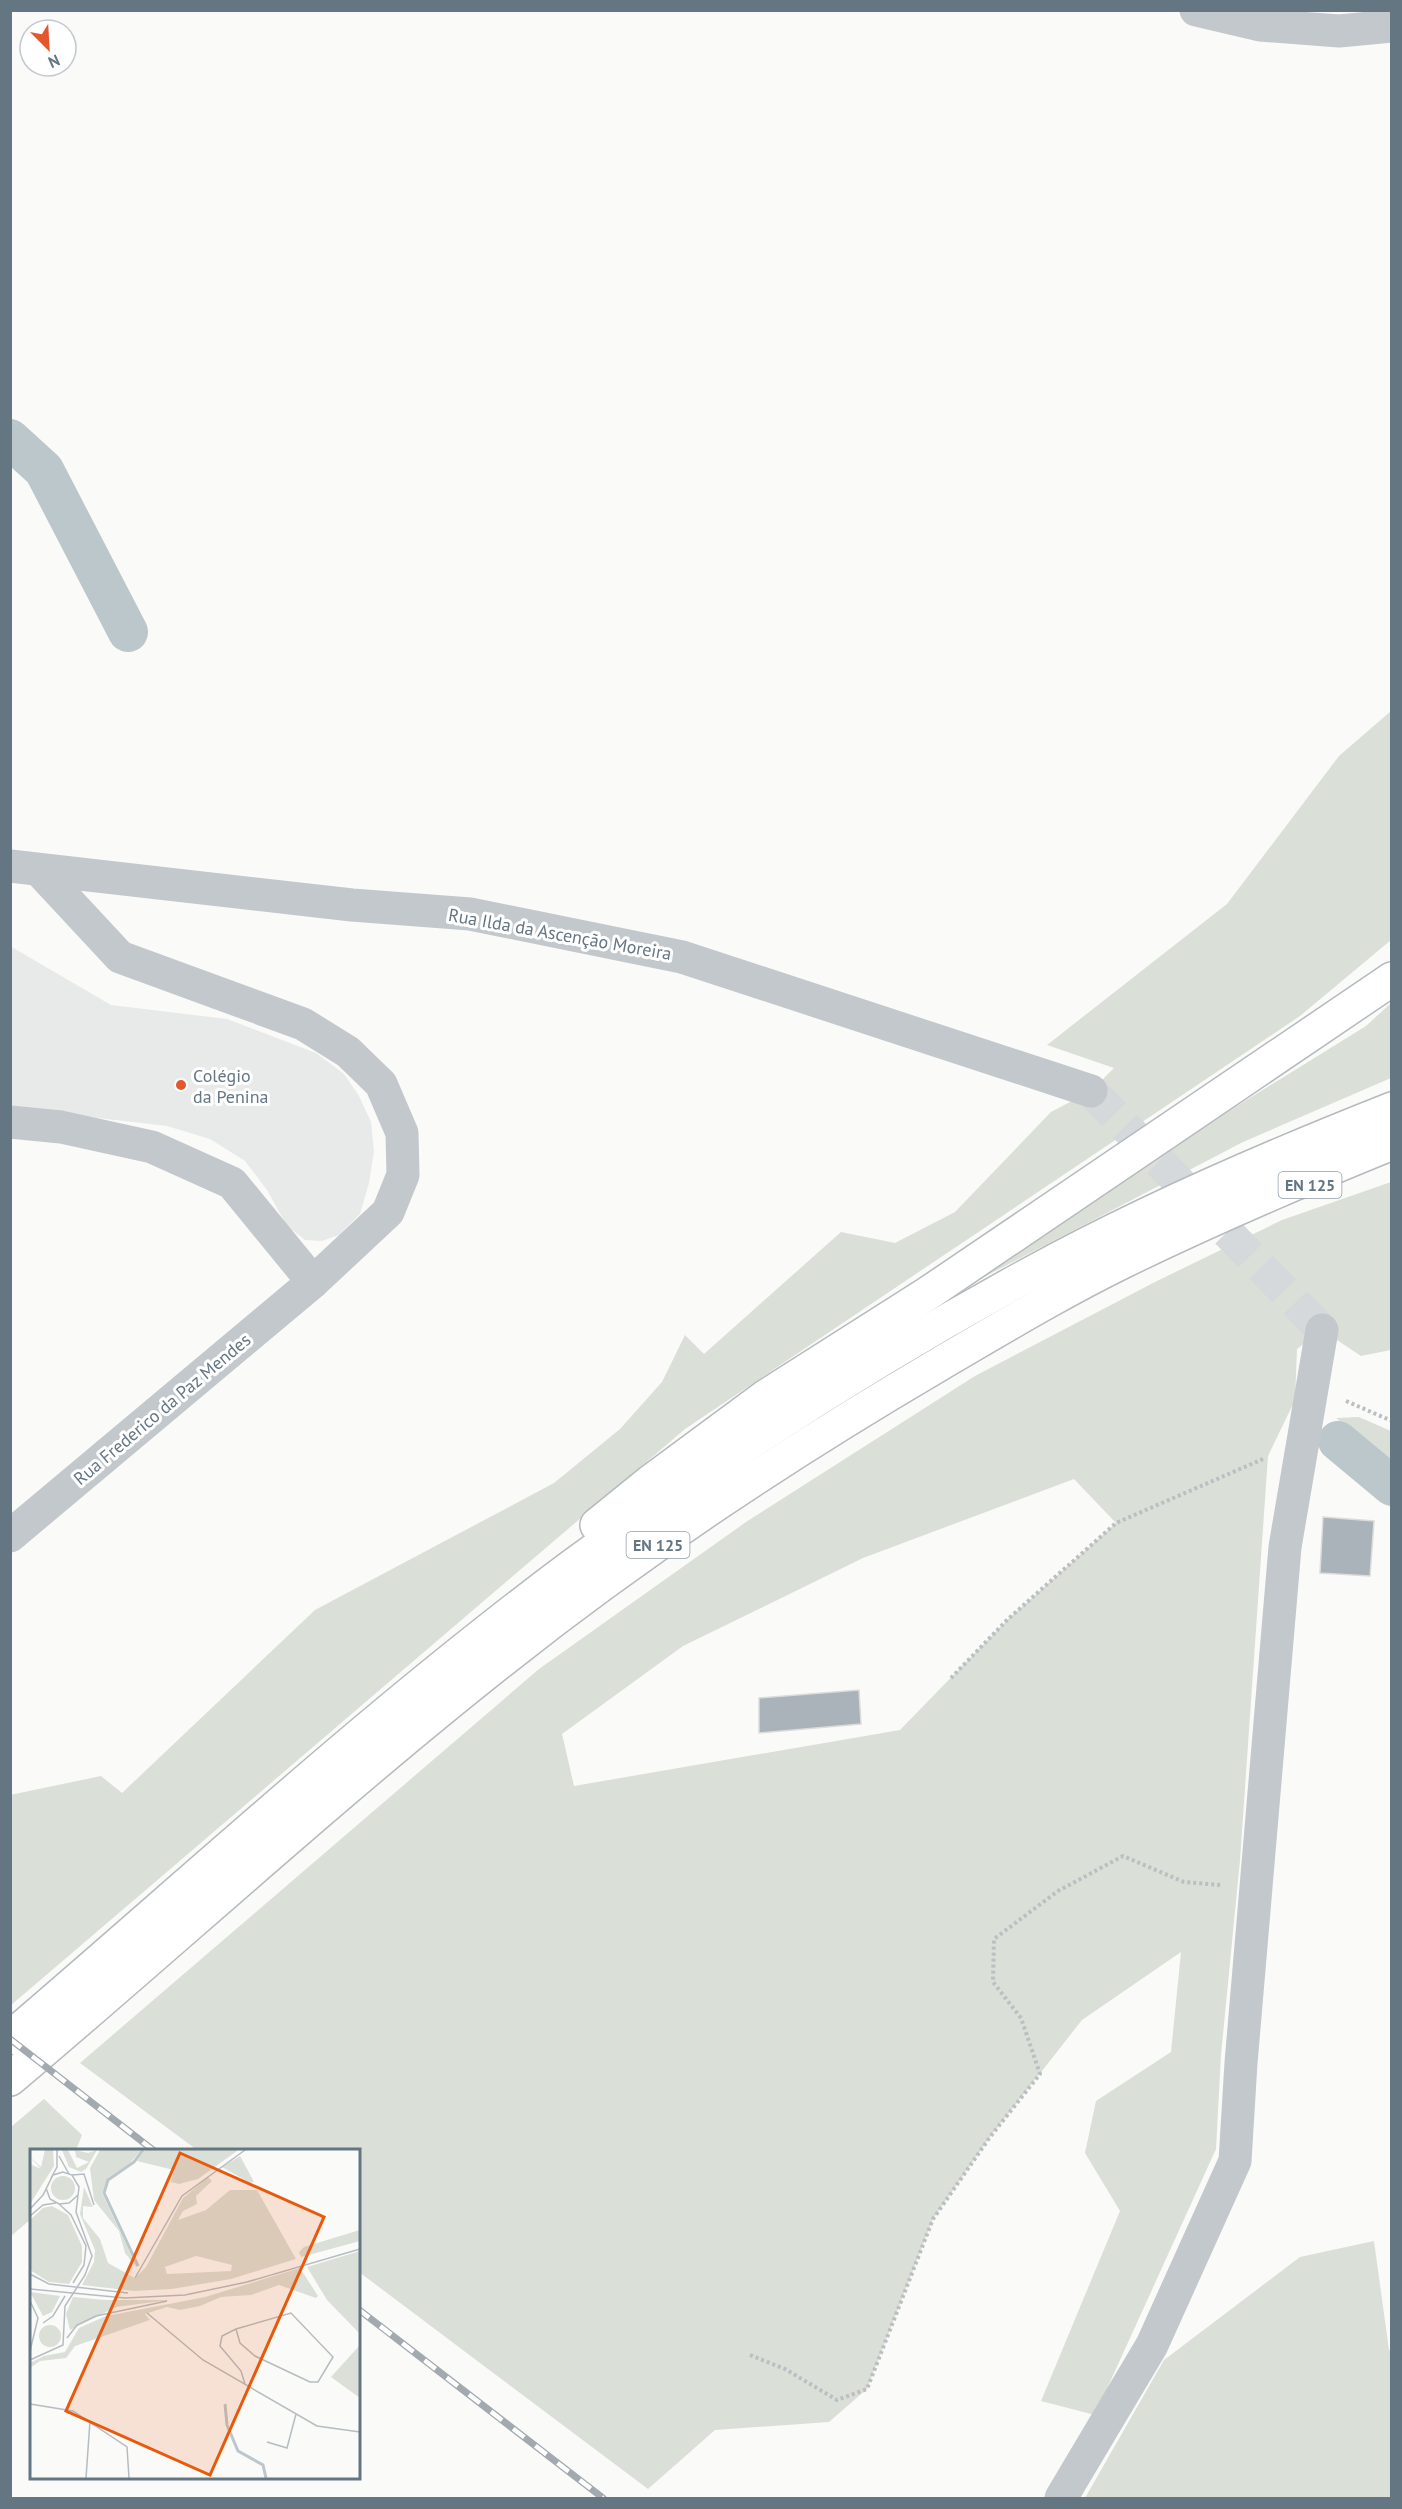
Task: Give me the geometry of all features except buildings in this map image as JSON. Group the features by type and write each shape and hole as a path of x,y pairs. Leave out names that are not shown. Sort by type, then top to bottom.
{"main road":[{"path":"399,1703 508,1598 650,1482 765,1397 927,1294 1392,979"},
{"name":"EN 125","path":"10,2038 399,1703 571,1568 713,1467 855,1375 1034,1272 1155,1212 1328,1134 1392,1109"},
{"name":"EN 125","path":"10,2079 285,1840 506,1657 642,1556 752,1480 851,1417 962,1351 1118,1264 1229,1212 1392,1143"},
{"name":"EN 125","path":"1229,1212 1392,1158"}],"street":[{"path":"1196,10 1271,26 1339,31 1392,26"},
{"name":"Rua Ilda da Ascenção Moreira","path":"25,868 352,905 470,914 682,957 1091,1091"},
{"name":"Rua Frederico da Paz Mendes","path":"10,1536 312,1282 388,1212 403,1175 402,1133 381,1084 348,1052 303,1024 120,957 25,868"},
{"path":"10,1122 61,1127 152,1147 232,1183 312,1282"},
{"path":"1060,2499 1152,2345 1235,2161 1241,2063 1281,1584 1298,1464 1322,1330"}],"path":[{"path":"1312,1386 1392,1421"},
{"path":"951,1678 1008,1619 1116,1522 1268,1456 1298,1464"},
{"path":"750,2355 785,2369 837,2400 867,2389 933,2219 990,2137 1040,2074 1020,2018 993,1982 994,1939 1058,1891 1123,1856 1184,1882 1257,1887"}],"shaded area":[{"path":"1391,711 1391,940 1300,1016 685,1429 10,2006 10,1795 101,1776 122,1793 315,1610 554,1483 620,1429 662,1382 685,1335 704,1354 841,1232 895,1243 955,1212 1051,1112 1091,1091 1114,1068 1047,1045 1227,904 1339,756"},
{"name":"Colégio da Penina","path":"10,946 111,1005 227,1019 316,1053 344,1074 359,1096 371,1122 374,1151 369,1183 360,1214 339,1235 322,1241 305,1240 287,1226 267,1190 245,1161 210,1139 167,1126 11,1108"},
{"path":"1391,1003 1391,1078 1243,1142 961,1289 957,1279 1366,1026"},
{"path":"1391,1182 1391,1350 1361,1356 1322,1330 1297,1349 1295,1400 1268,1456 1240,1860 1221,2055 1216,2149 1095,2415 1041,2401 1120,2211 1085,2153 1096,2101 1171,2052 1181,1952 1082,2020 990,2137 933,2219 867,2389 829,2422 715,2430 648,2489 360,2273 360,2149 196,2149 80,2063 539,1669 746,1522 975,1376 1155,1282 1282,1220","holes":["1074,1479 1116,1523 1008,1619 900,1730 574,1786 562,1734 683,1646 863,1558"]},
{"path":"1359,1417 1391,1431 1391,1466 1336,1418"},
{"path":"44,2099 82,2135 76,2149 30,2149 30,2220 11,2236 11,2127"},
{"path":"1374,2241 1389,2350 1391,2350 1391,2498 1085,2498 1164,2360 1300,2257"}],"waterway":[{"path":"10,439 44,470 128,632"},
{"path":"1338,1441 1392,1486"}],"tunnel":[{"path":"1091,1091 1322,1330"}],"railway":[{"path":"10,2039 152,2149"},
{"path":"360,2311 603,2498"}],"place":[{"name":"Colégio da Penina","path":"181,1085"}]}
